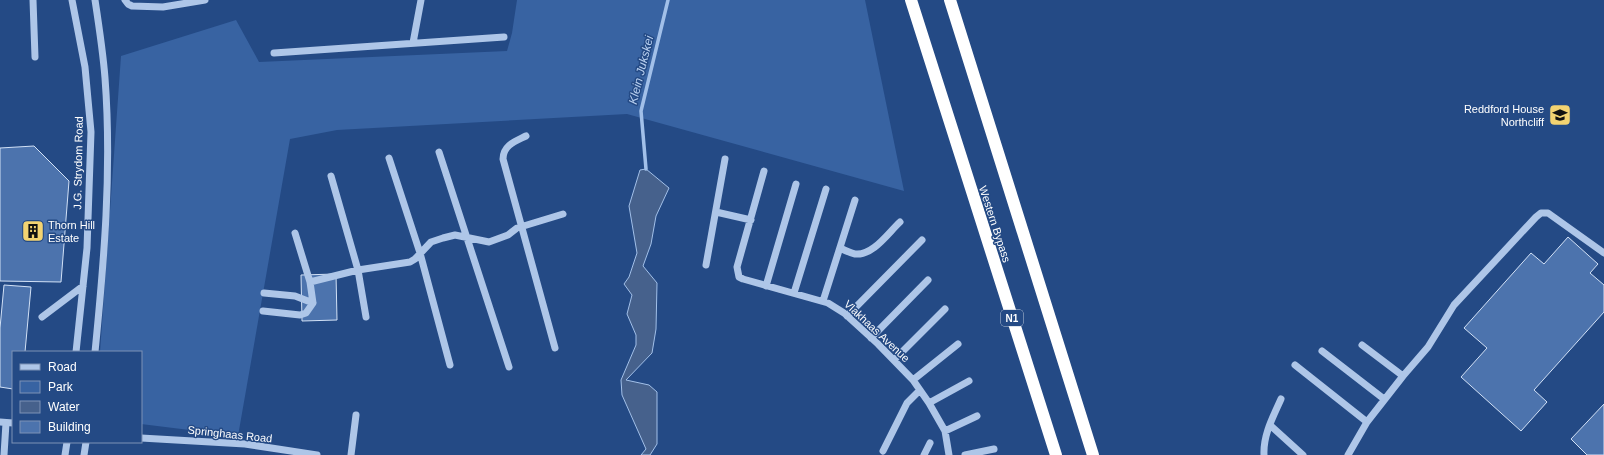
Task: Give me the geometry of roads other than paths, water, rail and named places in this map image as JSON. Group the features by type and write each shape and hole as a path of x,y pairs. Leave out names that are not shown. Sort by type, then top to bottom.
{"highway":[{"name":"Western Bypass","path":"911,0 1056,455"},
{"name":"Western Bypass","path":"950,0 1093,455"}],"street":[{"path":"33,0 35,57"},
{"name":"J.G. Strydom Road","path":"72,0 85,67 91,132 87,248 76,351"},
{"path":"95,0 105,79 107,135 107,214 95,351"},
{"path":"125,0 132,6 163,7 205,0"},
{"path":"413,43 421,0"},
{"path":"274,53 504,37"},
{"path":"526,136 510,145 503,154 521,226 555,348"},
{"path":"439,152 509,367"},
{"path":"389,158 420,253 450,365"},
{"path":"706,265 725,159"},
{"path":"716,212 751,220 764,171"},
{"path":"331,176 358,270 366,317"},
{"path":"766,286 796,184"},
{"path":"794,293 826,189"},
{"path":"823,301 855,200"},
{"path":"1348,455 1367,422 1402,376 1428,347 1454,306 1536,217 1542,213 1548,213 1604,253"},
{"path":"310,282 358,270 410,262 415,259 431,242 443,238 455,236 489,242 508,235 521,226 563,214"},
{"name":"Vlakhaas Avenue","path":"751,220 738,267 738,274 742,279 823,301 847,316 913,380 929,403 945,431 949,455"},
{"path":"840,248 855,254 866,252 872,249 900,222"},
{"path":"263,311 300,315 306,313 313,303 310,282 295,233"},
{"path":"847,316 922,240"},
{"path":"871,338 928,280"},
{"path":"42,317 83,286"},
{"path":"264,292 294,296 313,303"},
{"path":"894,360 945,309"},
{"path":"913,380 958,344"},
{"path":"1362,345 1402,376"},
{"path":"1322,351 1384,399"},
{"path":"1295,365 1367,422"},
{"path":"929,403 969,381"},
{"path":"883,451 907,403 920,390"},
{"path":"1264,455 1264,445 1270,425 1281,399"},
{"path":"351,455 356,415"},
{"path":"945,431 977,416"},
{"path":"4,455 6,423"},
{"path":"1270,425 1303,455"},
{"name":"Springhaas Road","path":"142,438 245,444 262,451 317,455"},
{"path":"65,455 67,443"},
{"path":"84,455 86,443"},
{"path":"924,455 930,443"},
{"path":"966,455 994,449"}],"water":[{"path":"646,169 669,188 656,216 651,244 643,266 657,283 656,329 652,353 626,380 649,385 657,392 657,444 650,455 641,455 646,449 622,395 621,380 636,345 636,335 627,314 632,295 624,284 629,277 637,253 629,206 640,170"}],"waterway":[{"name":"Klein Jukskei","path":"646,169 641,111 668,0"}],"place":[{"name":"Reddford House Northcliff","path":"1560,115"},
{"name":"Thorn Hill Estate","path":"33,231"}]}
